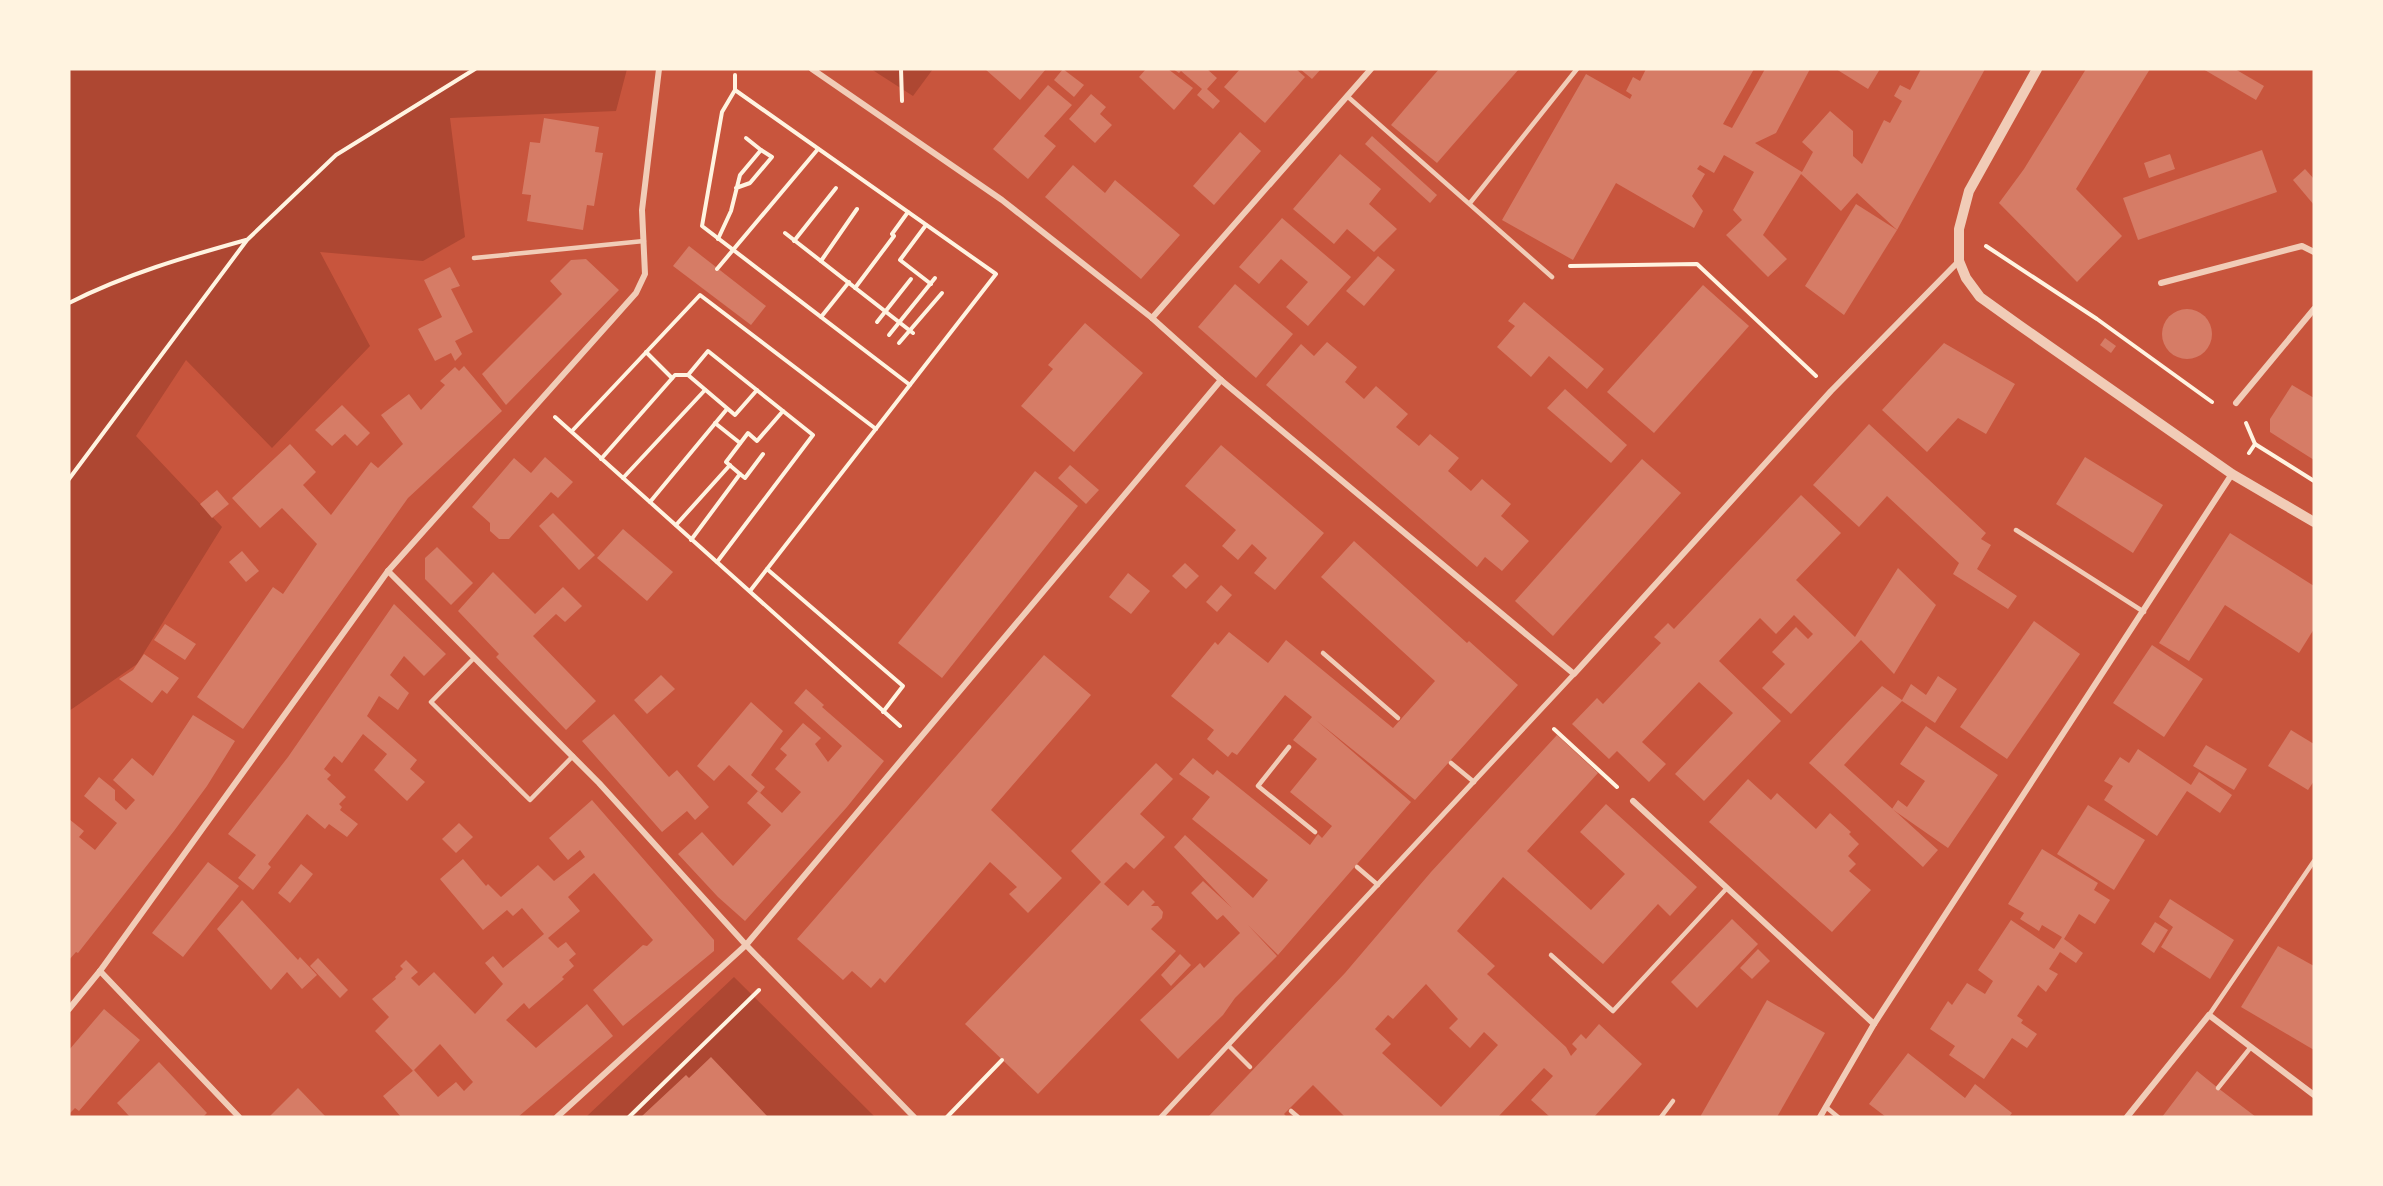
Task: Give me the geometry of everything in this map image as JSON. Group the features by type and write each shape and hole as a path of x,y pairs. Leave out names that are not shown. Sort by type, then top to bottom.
{"street":[{"path":"69,1009 100,971 388,571 636,293 645,274 642,210 659,69"},
{"path":"812,69 1002,200 1152,318 1221,380 1574,674"},
{"path":"1152,318 1371,69"},
{"path":"2037,69 1968,191 1959,229 1959,261 1966,278 1980,297 2232,474 2314,522"},
{"path":"2161,283 2302,246 2314,252"},
{"path":"1161,1117 1574,674 1832,391 1959,261"},
{"path":"2236,403 2314,309"},
{"path":"557,1117 746,945 1221,380"},
{"path":"1820,1117 1874,1024 2232,474"},
{"path":"388,571 573,756 746,945 914,1117"},
{"path":"1633,801 1874,1024"},
{"path":"100,971 239,1117"},
{"path":"2127,1117 2209,1015 2314,1095"}],"lane":[{"path":"1470,203 1577,69"},
{"path":"1347,96 1552,277"},
{"path":"474,258 644,241"},
{"path":"2016,530 2144,612"},
{"path":"1323,653 1398,717"},
{"path":"474,658 431,702 439,711 530,800 573,756"},
{"path":"1289,747 1258,786 1315,832"},
{"path":"1451,763 1474,782"},
{"path":"2209,1015 2314,861"},
{"path":"1357,867 1378,885"},
{"path":"1551,955 1613,1011 1727,888"},
{"path":"1228,1045 1250,1067"},
{"path":"2218,1088 2251,1047"},
{"path":"1661,1117 1672,1101"},
{"path":"1826,1107 1838,1117"},
{"path":"1292,1111 1298,1117"}],"path":[{"path":"69,479 247,240 336,155 476,69"},
{"path":"735,75 735,90 722,112 702,226 910,385"},
{"path":"735,90 996,274 750,591"},
{"path":"736,188 750,183 772,157 747,138"},
{"path":"717,269 818,148"},
{"path":"718,239 731,211 740,175 761,150"},
{"path":"794,241 836,188"},
{"path":"820,261 857,208"},
{"path":"855,288 894,236 892,234 908,212"},
{"path":"926,225 900,260 931,284"},
{"path":"1959,229 2097,319 2228,413 2236,403"},
{"path":"785,233 912,332"},
{"path":"69,303 108,284 169,262 247,240"},
{"path":"1552,277 1568,266 1697,264 1832,391"},
{"path":"889,335 935,278"},
{"path":"877,322 911,279"},
{"path":"821,317 849,282"},
{"path":"899,343 912,332 942,293"},
{"path":"572,432 700,295 876,429"},
{"path":"688,375 708,351 813,435 717,562"},
{"path":"646,352 672,378"},
{"path":"601,459 675,375 688,375 735,415 757,390"},
{"path":"623,478 705,390"},
{"path":"538,402 917,742"},
{"path":"650,502 727,409"},
{"path":"763,454 746,478 726,462 748,433 757,441 783,411"},
{"path":"716,423 740,443"},
{"path":"2232,474 2255,444 2314,481"},
{"path":"676,525 730,465"},
{"path":"691,540 740,474"},
{"path":"767,569 903,686 884,712"},
{"path":"1537,714 1633,801"},
{"path":"629,1117 774,974"},
{"path":"947,1117 1002,1060"}],"shaded area":[{"path":"69,69 627,69 616,111 450,118 465,237 423,261 320,252 370,346 272,448 186,360 136,436 222,527 137,664 69,711"},
{"path":"871,69 933,69 913,96"},
{"path":"734,977 875,1117 586,1117"}],"building":[{"path":"985,69 1046,69 1020,100"},
{"path":"1063,69 1084,85 1074,97 1054,80"},
{"path":"1146,69 1168,69 1193,88 1174,110 1139,77"},
{"path":"1173,69 1207,69 1217,78 1207,89 1220,101 1213,109 1197,95 1202,89 1181,71 1179,73"},
{"path":"1240,69 1296,69 1305,77 1265,123 1224,87"},
{"path":"1300,69 1321,69 1312,79"},
{"path":"1439,69 1519,69 1437,163 1391,125"},
{"path":"1646,69 1754,69 1723,124 1732,128 1765,69 1810,69 1776,133 1755,143 1802,172 1813,152 1802,142 1830,111 1853,131 1853,156 1862,164 1884,120 1890,123 1902,101 1894,96 1900,85 1910,90 1921,69 1985,69 1897,230 1857,193 1841,211 1801,174 1763,235 1787,259 1768,277 1726,235 1742,220 1733,210 1754,172 1724,155 1714,173 1700,165 1697,169 1705,174 1692,196 1703,211 1694,228 1616,183 1573,260 1502,220 1586,74 1630,99 1632,95 1626,91 1633,77 1640,81"},
{"path":"1836,69 1880,69 1868,89"},
{"path":"2086,69 2150,69 2076,189 2122,236 2077,282 1999,203 2024,169"},
{"path":"2203,69 2235,69 2264,86 2256,100"},
{"path":"1048,85 1072,105 1044,136 1056,146 1028,179 993,149"},
{"path":"1091,94 1106,107 1100,114 1112,125 1095,143 1069,119"},
{"path":"544,118 599,127 595,152 603,153 594,206 587,205 583,230 527,221 531,195 522,194 530,142 540,143"},
{"path":"1240,132 1261,151 1214,205 1193,186"},
{"path":"1372,136 1437,195 1430,203 1365,144"},
{"path":"2262,150 2277,192 2138,240 2123,198"},
{"path":"1340,154 1381,189 1369,204 1397,229 1374,252 1347,229 1334,244 1293,209"},
{"path":"2170,154 2175,169 2149,178 2144,163"},
{"path":"1073,165 1105,193 1115,180 1180,235 1141,279 1045,197"},
{"path":"2305,169 2314,179 2314,205 2293,180"},
{"path":"1856,204 1897,230 1844,315 1805,286"},
{"path":"1282,218 1351,277 1308,326 1286,307 1308,282 1281,259 1259,284 1239,267"},
{"path":"689,246 766,306 751,325 673,266"},
{"path":"1378,256 1395,270 1364,306 1346,291"},
{"path":"586,259 619,290 506,405 482,374 562,294 550,281 571,260"},
{"path":"450,267 460,286 451,289 473,332 455,341 462,354 455,361 451,353 435,361 418,329 442,317 424,280"},
{"path":"1235,284 1293,334 1256,378 1198,327"},
{"path":"1703,285 1749,326 1654,433 1607,392"},
{"path":"1524,302 1604,369 1587,389 1549,356 1531,377 1497,347 1515,326 1508,321"},
{"path":"2192,309 2205,316 2211,324 2211,344 2205,352 2197,358 2182,359 2169,352 2163,344 2162,329 2169,316 2177,310"},
{"path":"1085,323 1143,373 1074,452 1021,406 1053,369 1048,365"},
{"path":"2105,338 2116,346 2111,353 2100,345"},
{"path":"1327,342 1357,367 1345,382 1364,399 1376,386 1408,414 1396,427 1419,446 1430,434 1459,458 1448,471 1471,491 1482,479 1511,504 1501,516 1529,541 1502,571 1485,557 1477,567 1266,385 1301,344 1314,356"},
{"path":"1944,343 2015,384 1986,434 1958,418 1927,452 1882,410"},
{"path":"464,366 502,411 408,498 243,729 197,697 273,587 283,594 317,544 282,508 260,528 232,498 290,444 316,472 303,485 331,515 371,462 378,468 403,444 381,415 409,394 421,410 445,385 440,381 455,367 459,371"},
{"path":"2292,385 2314,398 2314,460 2270,432 2270,419"},
{"path":"1565,389 1627,445 1611,463 1547,408"},
{"path":"342,405 370,433 357,446 345,434 332,446 315,430"},
{"path":"1869,424 1986,533 1981,539 1991,545 1977,569 2017,596 2008,609 1953,574 1959,563 1887,496 1859,527 1813,485"},
{"path":"1221,445 1324,533 1275,590 1254,573 1267,558 1252,544 1238,560 1222,546 1236,530 1185,486"},
{"path":"545,457 573,482 558,498 551,492 509,539 499,539 490,531 490,523 472,507 514,458 531,473"},
{"path":"2085,457 2163,505 2133,553 2056,504"},
{"path":"1642,459 1681,493 1553,636 1515,601"},
{"path":"1070,465 1099,490 1086,504 1058,478"},
{"path":"1035,471 1078,506 942,678 898,643"},
{"path":"217,490 229,504 212,518 200,504"},
{"path":"1801,495 1841,533 1796,580 1855,637 1898,568 1936,605 1894,674 1861,640 1791,714 1762,688 1785,664 1772,652 1796,627 1808,639 1813,634 1794,615 1776,634 1760,618 1719,661 1781,721 1704,801 1675,774 1733,713 1699,682 1642,742 1666,764 1649,782 1617,751 1609,759 1572,724 1597,698 1603,704 1661,643 1654,637 1668,623 1674,629"},
{"path":"553,513 595,555 579,570 539,526"},
{"path":"623,529 673,572 647,601 597,558"},
{"path":"2230,533 2314,586 2314,629 2299,653 2225,605 2189,661 2159,643"},
{"path":"1354,541 1467,643 1469,641 1518,685 1415,800 1316,720 1411,802 1278,955 1248,925 1277,956 1235,998 1223,1015 1178,1059 1140,1020 1200,963 1204,968 1240,933 1223,915 1217,920 1191,893 1203,881 1232,908 1174,847 1185,835 1253,898 1268,880 1192,819 1210,797 1179,774 1193,758 1213,775 1217,770 1310,845 1318,834 1322,838 1332,826 1290,792 1317,759 1293,740 1312,717 1285,695 1237,755 1232,752 1228,757 1207,739 1214,730 1171,696 1215,642 1218,645 1229,632 1268,663 1286,640 1393,728 1435,681 1321,577"},
{"path":"437,547 473,583 451,605 425,579 425,558"},
{"path":"242,551 259,571 246,582 229,562"},
{"path":"1185,563 1199,576 1186,589 1172,576"},
{"path":"493,572 535,614 563,587 582,606 565,622 556,614 533,636 596,701 566,730 496,657 499,654 458,611"},
{"path":"1128,573 1150,591 1131,614 1109,597"},
{"path":"1221,585 1232,595 1217,612 1206,602"},
{"path":"394,604 446,654 424,676 404,656 390,675 409,693 398,710 379,696 367,716 417,760 410,769 425,782 407,801 374,770 387,754 363,734 342,763 334,756 324,769 331,775 327,779 346,797 339,804 342,807 340,810 358,824 347,837 329,824 325,829 307,814 268,864 271,867 253,890 238,878 256,855 228,834 288,757"},
{"path":"2034,621 2080,654 2007,759 1960,727"},
{"path":"165,624 196,644 185,660 154,640"},
{"path":"2152,645 2203,679 2164,737 2113,703"},
{"path":"144,654 179,678 167,694 162,690 152,703 119,679 133,670"},
{"path":"1044,655 1091,695 991,810 1062,878 1028,913 1009,894 1017,887 990,862 885,983 880,978 871,988 852,971 843,980 797,939"},
{"path":"661,675 675,689 647,714 634,700"},
{"path":"1938,676 1957,689 1935,723 1902,701 1844,765 1938,850 1923,867 1809,763 1882,686 1902,700 1911,684 1926,695"},
{"path":"806,689 824,705 822,707 884,761 847,807 745,921 718,897 678,854 702,832 733,866 771,825 747,803 758,791 782,813 801,792 775,769 787,755 780,749 803,723 821,738 815,744 828,762 842,746 794,703"},
{"path":"751,702 783,731 751,775 765,787 760,793 729,765 714,781 697,766"},
{"path":"614,714 669,777 677,770 709,807 695,820 687,811 662,832 582,741"},
{"path":"193,715 235,741 207,786 174,831 78,953 76,952 69,960 69,819 84,831 79,837 95,850 117,823 84,796 99,777 115,790 115,800 126,810 135,800 113,780 132,758 153,776"},
{"path":"1926,726 1998,775 1948,848 1892,809 1898,800 1907,807 1925,781 1900,764"},
{"path":"2291,730 2314,744 2314,781 2308,790 2268,766"},
{"path":"1557,735 1598,773 1527,851 1591,910 1625,874 1580,832 1606,804 1697,887 1670,916 1658,904 1603,964 1503,877 1457,931 1495,966 1487,974 1566,1047 1571,1056 1577,1049 1572,1044 1581,1034 1586,1039 1599,1024 1642,1064 1594,1117 1550,1117 1531,1100 1553,1076 1544,1068 1498,1117 1345,1117 1313,1085 1284,1114 1287,1117 1208,1117 1345,973 1431,872","holes":["1426,984 1458,1019 1449,1028 1470,1048 1484,1032 1498,1045 1441,1107 1382,1053 1391,1044 1375,1029 1388,1015 1393,1019"]},
{"path":"2206,745 2247,769 2234,790 2193,766"},
{"path":"2138,749 2191,785 2199,772 2232,795 2220,813 2187,791 2157,836 2104,800 2113,786 2104,781 2120,757 2129,763"},
{"path":"1156,763 1173,779 1140,814 1165,837 1134,869 1126,862 1104,884 1128,906 1143,890 1155,902 1151,906 1158,906 1163,912 1162,918 1151,929 1176,951 1038,1094 965,1024 1101,882 1071,851"},
{"path":"1748,779 1771,800 1777,793 1816,829 1830,813 1851,832 1849,834 1859,844 1848,856 1856,864 1849,871 1871,890 1832,932 1709,822"},
{"path":"592,800 714,940 714,951 623,1026 593,990 643,945 647,946 653,940 594,873 568,897 580,911 548,938 558,948 566,942 576,954 569,960 574,966 562,977 564,979 529,1009 524,1003 506,1020 536,1048 587,1004 613,1036 518,1117 401,1117 383,1096 413,1071 375,1031 389,1017 372,999 396,979 395,977 403,969 400,966 406,960 418,972 411,978 419,986 434,972 475,1014 503,984 485,963 493,956 503,968 544,934 522,908 513,916 507,910 483,930 440,879 463,859 486,886 488,884 501,897 538,865 554,881 585,857 580,850 568,860 549,838","holes":["440,1044 473,1082 464,1091 456,1082 438,1097 414,1070"]},
{"path":"2088,805 2145,840 2114,890 2057,854"},
{"path":"459,823 473,837 456,853 442,839"},
{"path":"2042,849 2098,883 2094,890 2110,900 2095,924 2079,914 2064,939 2083,953 2076,963 2060,952 2049,969 2058,974 2046,992 2038,985 2017,1016 2023,1020 2021,1023 2037,1034 2027,1048 2012,1038 1984,1079 1949,1055 1955,1046 1930,1029 1948,1001 1952,1005 1967,983 1985,994 1993,981 1978,970 2011,920 2054,949 2062,937 2042,925 2039,931 2020,919 2024,913 2008,904"},
{"path":"208,862 239,886 183,957 152,933"},
{"path":"301,864 313,874 290,903 278,893"},
{"path":"2170,899 2234,940 2210,979 2161,947 2173,927 2159,917"},
{"path":"242,900 298,960 300,957 317,975 302,989 287,972 271,990 217,929"},
{"path":"1732,919 1758,944 1697,1008 1671,982"},
{"path":"2155,922 2168,930 2154,953 2141,944"},
{"path":"2278,946 2314,966 2314,1050 2241,1007"},
{"path":"1758,949 1770,961 1752,979 1740,968"},
{"path":"1180,954 1191,965 1171,986 1161,975"},
{"path":"318,958 348,990 340,998 310,966"},
{"path":"1767,1000 1825,1033 1777,1117 1700,1117"},
{"path":"104,1009 140,1040 79,1111 75,1108 69,1114 69,1050"},
{"path":"1908,1053 1965,1098 1975,1084 2012,1113 2009,1117 1886,1117 1869,1104"},
{"path":"711,1057 768,1117 641,1117 686,1075 689,1078"},
{"path":"159,1062 207,1113 203,1117 130,1117 117,1103"},
{"path":"2197,1071 2218,1088 2256,1117 2162,1117"},
{"path":"298,1088 326,1117 269,1117"}]}
